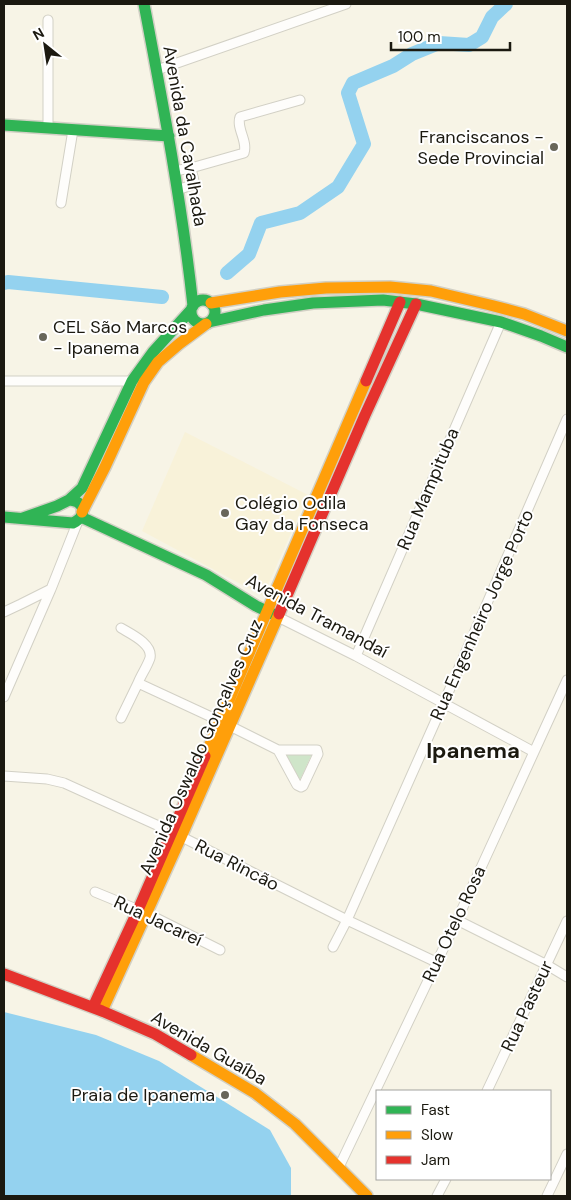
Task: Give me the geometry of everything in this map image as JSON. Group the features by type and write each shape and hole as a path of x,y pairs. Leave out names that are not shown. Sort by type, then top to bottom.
{"street":[{"name":"Avenida da Cavalhada","path":"144,4 169,136 190,274 192,308"},
{"path":"157,70 346,4"},
{"path":"48,20 48,128"},
{"path":"174,171 244,153 245,148 238,121 240,117 300,100"},
{"path":"4,125 169,136"},
{"path":"61,203 73,130"},
{"path":"177,190 193,184 191,168"},
{"name":"Avenida da Cavalhada","path":"190,274 208,302"},
{"path":"208,302 326,288 390,287 431,291 490,305 524,314 567,331"},
{"path":"4,697 81,516 144,382 158,362 213,319 215,315 214,306 208,302 201,300 196,302 153,352 132,381 82,488 65,502 58,514 64,522 66,550"},
{"path":"192,308 191,315 193,320 201,324 264,310 313,303 383,300 416,304 500,322 541,336 567,348"},
{"name":"Avenida Oswaldo Gonçalves Cruz","path":"273,614 312,506 400,302"},
{"name":"Avenida Oswaldo Gonçalves Cruz","path":"97,1009 142,912 273,614 324,511 365,415 416,304"},
{"name":"Rua Mampituba","path":"356,656 500,322"},
{"path":"4,381 132,381"},
{"path":"354,411 365,415"},
{"name":"Rua Engenheiro Jorge Porto","path":"333,947 347,920 444,703 567,419"},
{"path":"4,517 72,524 81,516 81,507 74,500 23,518"},
{"path":"312,506 324,511"},
{"name":"Avenida Tramandaí","path":"81,516 206,575 256,606 356,656 534,752"},
{"path":"4,612 51,589"},
{"path":"120,718 150,656 144,643 121,628"},
{"name":"Rua Otelo Rosa","path":"339,1167 457,920 567,680"},
{"path":"138,684 278,750 318,751 301,787 297,785 278,750"},
{"name":"Rua Rincão","path":"4,776 47,779 64,784 176,834 347,920 436,962"},
{"name":"Rua Jacareí","path":"95,892 142,912 220,950"},
{"path":"457,920 567,977"},
{"name":"Rua Pasteur","path":"487,1090 567,921"},
{"name":"Avenida Guaíba","path":"4,974 97,1009 155,1034 255,1093 296,1124 368,1196"},
{"path":"547,1196 567,1154"},
{"path":"437,1196 445,1180"}],"shaded area":[{"name":"Colégio Odila Gay da Fonseca","path":"185,432 308,495 263,596 142,531"}],"green space":[{"path":"285,754 312,754 300,780"}],"water":[{"path":"4,1012 96,1035 159,1061 270,1130 291,1168 291,1196 4,1196"}],"waterway":[{"path":"227,273 249,254 261,223 300,213 338,187 364,144 348,93 353,83 439,43 469,45 482,37 492,17 506,4"},
{"path":"4,283 162,297"}],"traffic: fast":[{"path":"144,4 178,192 193,306"},
{"path":"4,125 169,136"},
{"path":"203,300 208,301 214,307 215,312 214,317 208,323 203,324 198,323 192,317 191,312 192,307 198,301 203,300"},
{"path":"209,322 264,310 313,303 383,300 416,304 501,322 567,347"},
{"path":"70,499 82,488 132,381 153,352 191,310"},
{"path":"4,517 73,523 81,517 83,509 78,503 69,500 23,518"},
{"path":"81,517 206,575 256,606 273,614"}],"traffic: slow":[{"path":"211,303 280,292 326,288 390,287 431,291 490,305 524,314 567,331"},
{"path":"82,512 144,382 158,362 206,324"},
{"path":"205,756 366,381"},
{"path":"102,1011 279,614"},
{"path":"191,1055 255,1093 295,1124 367,1196"}],"traffic: jam":[{"path":"366,381 400,302"},
{"path":"279,614 365,415 416,304"},
{"path":"93,1007 138,910 205,756"},
{"path":"4,974 102,1011 155,1034 191,1055"}],"place":[{"name":"Franciscanos - Sede Provincial","path":"554,147"},
{"name":"CEL São Marcos - Ipanema","path":"43,337"},
{"name":"Colégio Odila Gay da Fonseca","path":"225,513"},
{"name":"Praia de Ipanema","path":"225,1095"}],"district":[{"name":"Ipanema","path":"473,750"}]}
